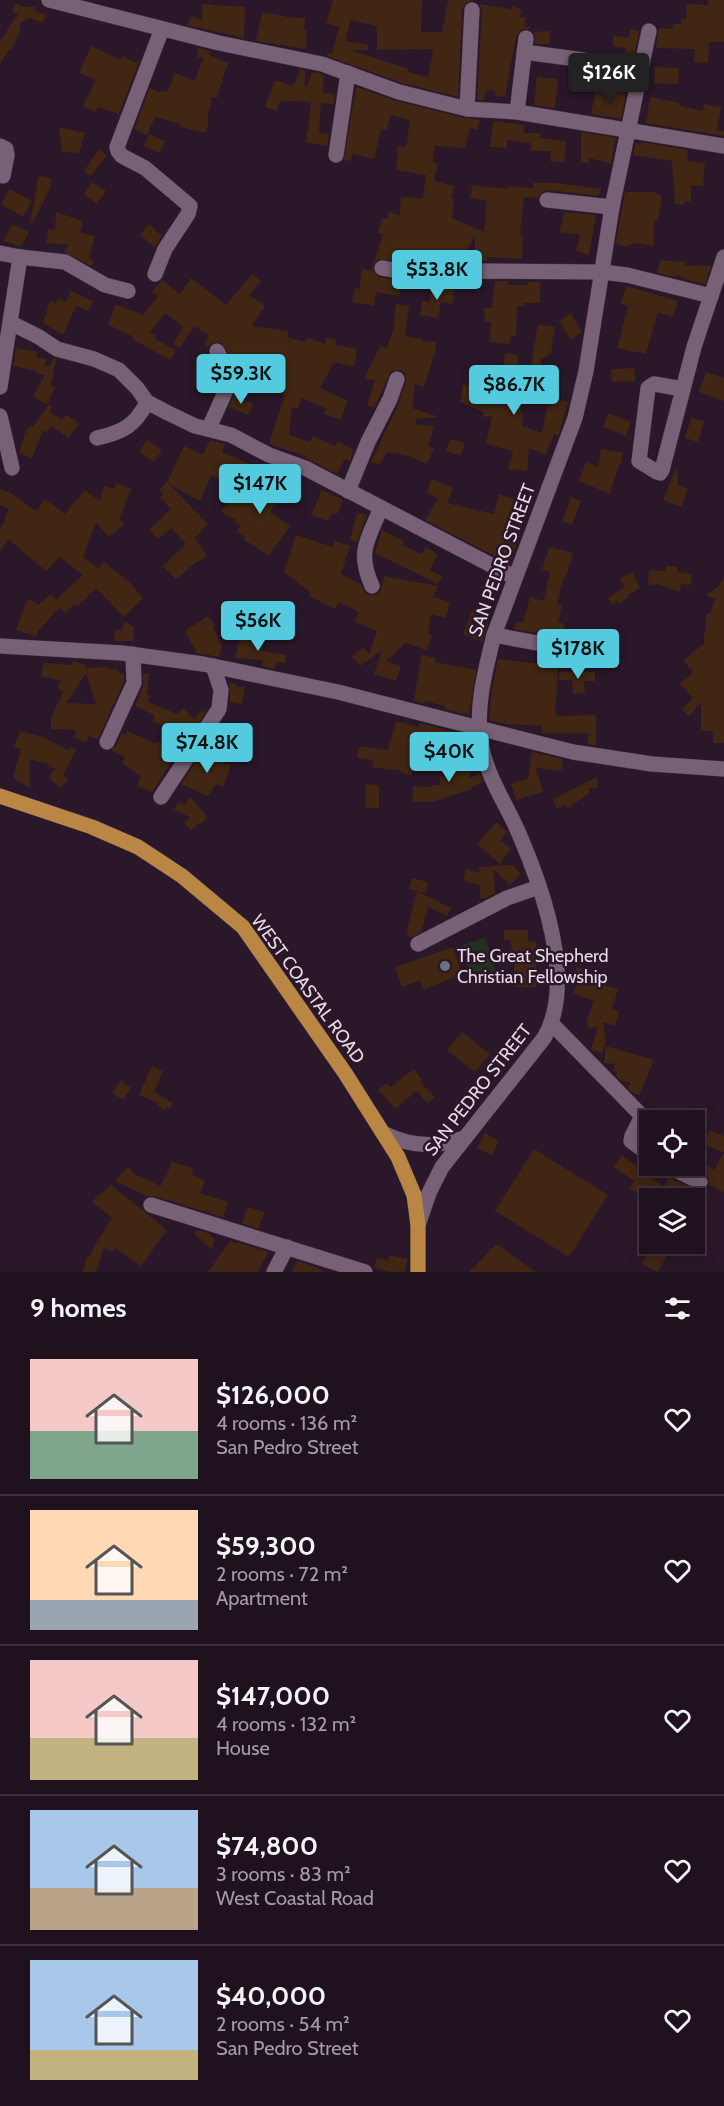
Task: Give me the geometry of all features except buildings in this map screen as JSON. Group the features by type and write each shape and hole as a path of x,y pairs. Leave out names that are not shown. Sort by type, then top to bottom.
{"main road":[{"name":"WEST COASTAL ROAD","path":"0,796 92,827 138,847 182,876 243,927 339,1063 385,1134 409,1181 414,1195 418,1224"},
{"name":"SAN PEDRO STREET","path":"418,1224 418,1272"}],"street":[{"path":"49,0 162,29 322,64 399,92 467,109 518,112 724,146"},
{"path":"467,109 472,10"},
{"path":"155,274 165,249 188,214 190,206 145,168 122,156 117,151 117,147 162,29"},
{"name":"SAN PEDRO STREET","path":"418,1224 441,1167 507,1086 552,1024 558,987 553,939 539,887 520,835 490,775 482,750 480,729 484,684 494,635 575,418 586,371 612,207 649,31"},
{"path":"518,112 525,45 584,60"},
{"path":"336,155 348,73"},
{"path":"0,146 7,152 3,176"},
{"path":"547,200 612,207"},
{"path":"0,253 65,262 105,285 128,291"},
{"path":"0,387 20,257"},
{"path":"683,389 654,384 648,388 639,461 660,473 683,389 724,257"},
{"path":"382,268 449,279 476,271 602,272 711,296"},
{"path":"11,323 57,349 94,359 119,370 147,402 195,426 231,435 269,455 305,468 514,577"},
{"path":"209,428 231,379 229,371 216,351"},
{"path":"348,491 397,379"},
{"path":"97,438 119,432 130,425 138,418 147,402"},
{"path":"0,416 12,468"},
{"path":"372,586 366,571 364,555 366,544 381,508"},
{"path":"494,635 560,647"},
{"path":"0,646 133,654 213,666 338,692 573,752 652,764 724,769"},
{"path":"107,742 134,683 133,654"},
{"path":"161,796 219,710 221,690 213,666"},
{"path":"418,944 507,898 539,887"},
{"path":"552,1024 639,1113"},
{"path":"639,1123 631,1141 639,1147"},
{"path":"385,1134 396,1140 417,1145 446,1144 464,1138"},
{"path":"687,1176 699,1182"},
{"path":"151,1205 365,1272"},
{"path":"274,1272 287,1247"}],"green space":[{"path":"485,938 499,979 474,987 460,946"}],"place":[{"name":"The Great Shepherd Christian Fellowship","path":"445,966"}]}
